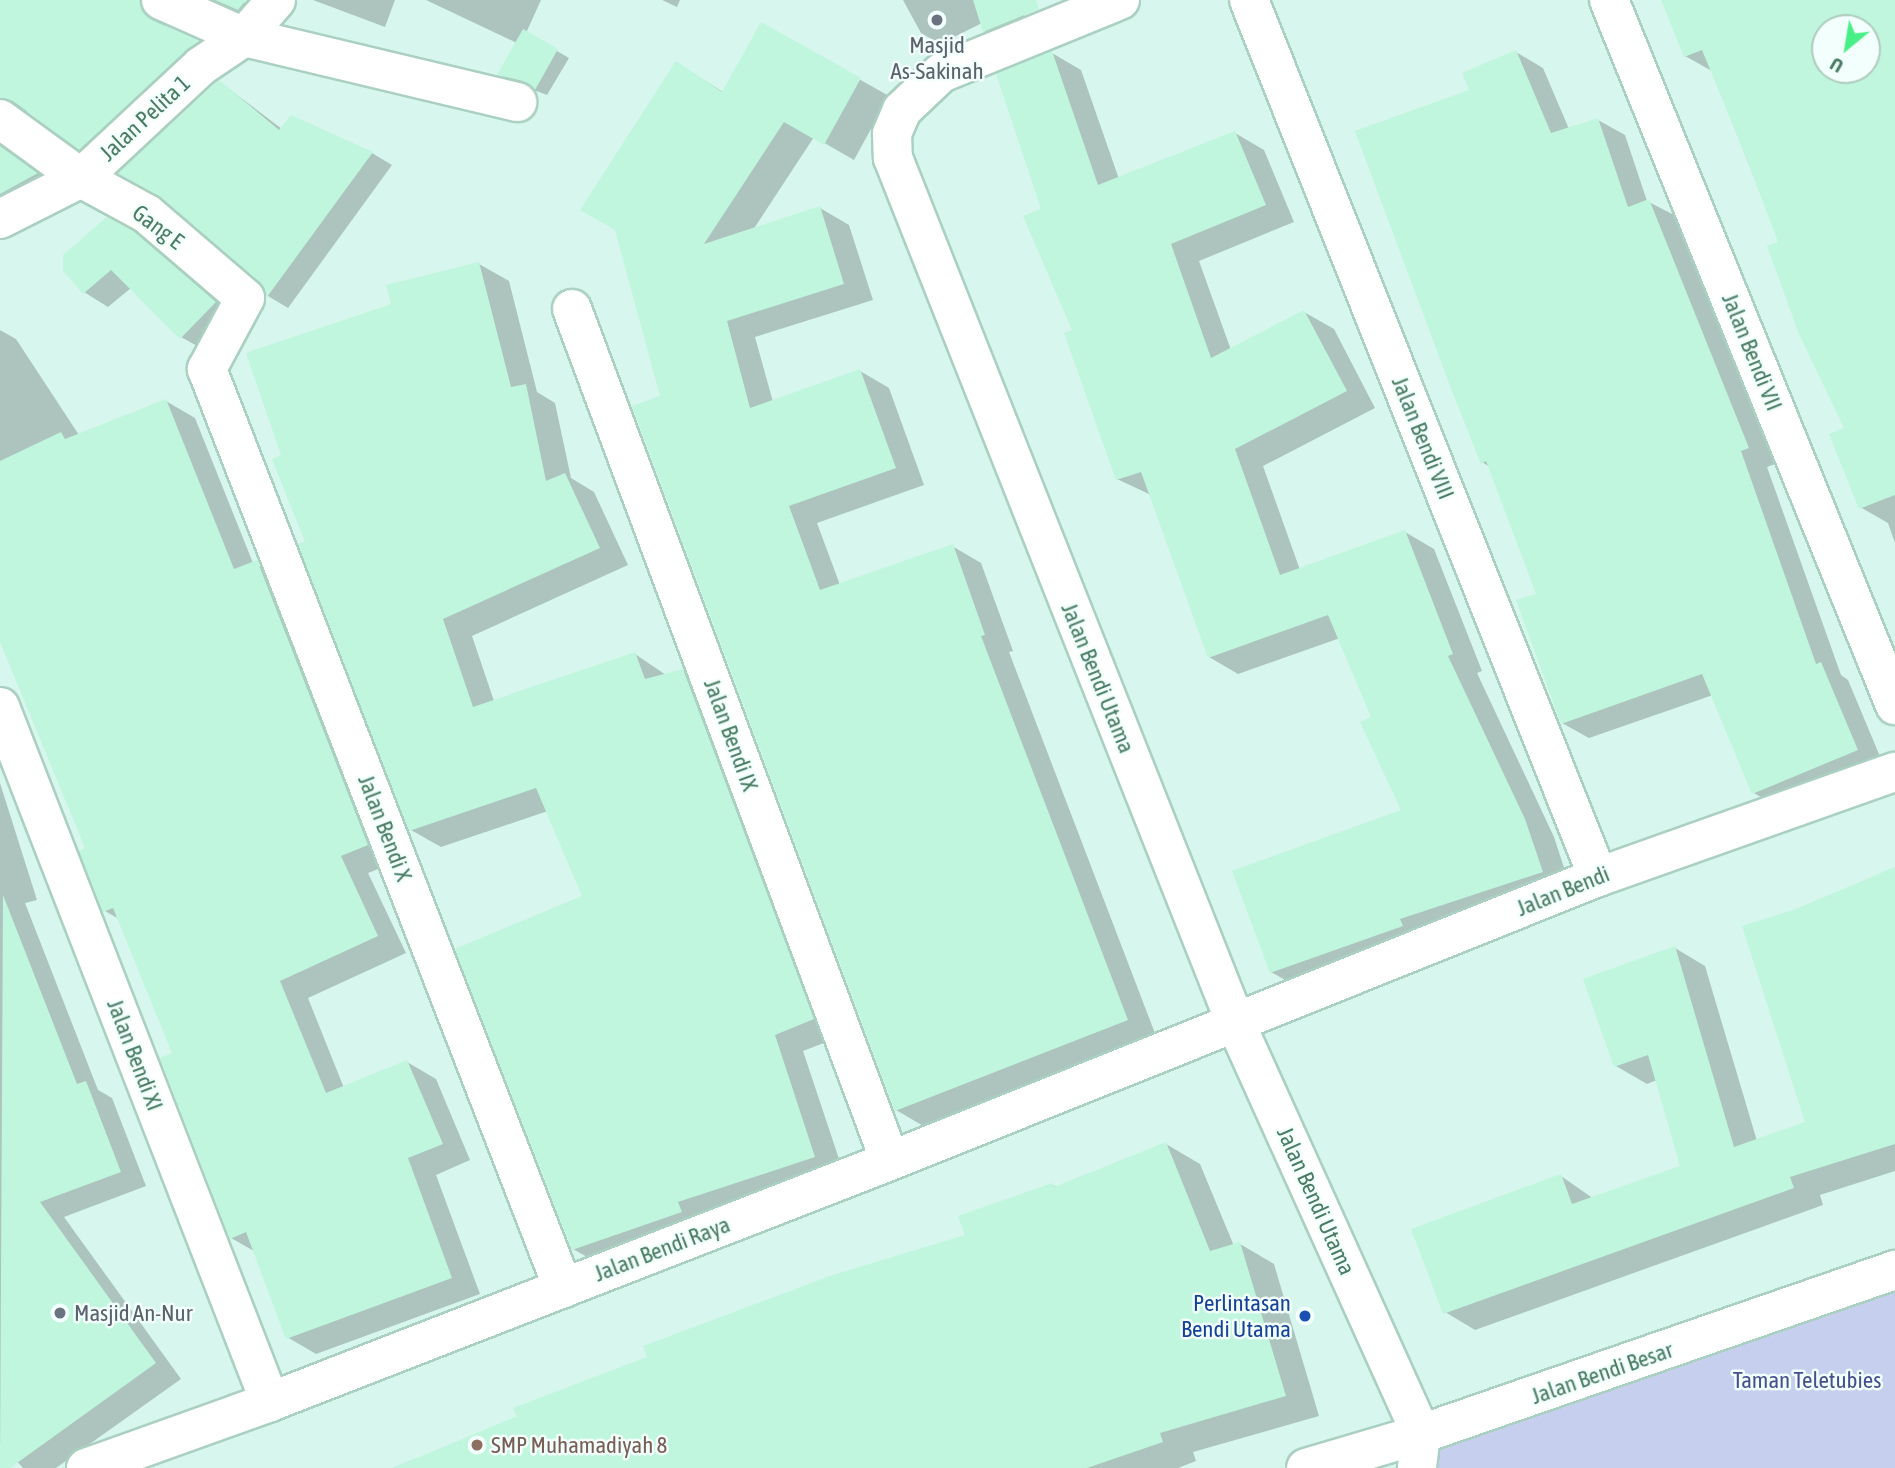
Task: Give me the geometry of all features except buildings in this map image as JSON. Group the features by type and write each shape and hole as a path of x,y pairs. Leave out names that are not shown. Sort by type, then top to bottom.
{"street":[{"path":"161,0 244,37 517,102"},
{"name":"Jalan Pelita 1","path":"0,219 81,178 201,66 244,37 276,0"},
{"name":"Jalan Bendi VIII","path":"1249,0 1598,877"},
{"name":"Jalan Bendi VII","path":"1609,0 1895,705"},
{"name":"Jalan Bendi Utama","path":"1116,1 941,72 902,110 892,134 893,158 1236,1024 1419,1451"},
{"name":"Gang E","path":"0,119 81,178 147,214 245,298 207,369"},
{"name":"Jalan Bendi IX","path":"572,309 890,1161"},
{"name":"Jalan Bendi X","path":"207,369 562,1288"},
{"name":"Jalan Bendi XI","path":"0,707 270,1402"},
{"name":"Jalan Bendi","path":"1236,1024 1598,877 1895,772"},
{"name":"Jalan Bendi Raya","path":"86,1468 270,1402 1236,1024"},
{"name":"Jalan Bendi Besar","path":"1306,1468 1419,1451 1895,1270"}],"shaded area":[{"path":"0,0 1895,0 1895,1468 0,1468"}],"green space":[{"name":"Taman Teletubies","path":"1895,1253 1895,1468 1430,1468 1431,1423"}],"place":[{"name":"Masjid As-Sakinah","path":"937,20"},
{"name":"Masjid An-Nur","path":"60,1313"},
{"name":"Perlintasan Bendi Utama","path":"1305,1316"},
{"name":"SMP Muhamadiyah 8","path":"477,1445"}]}
